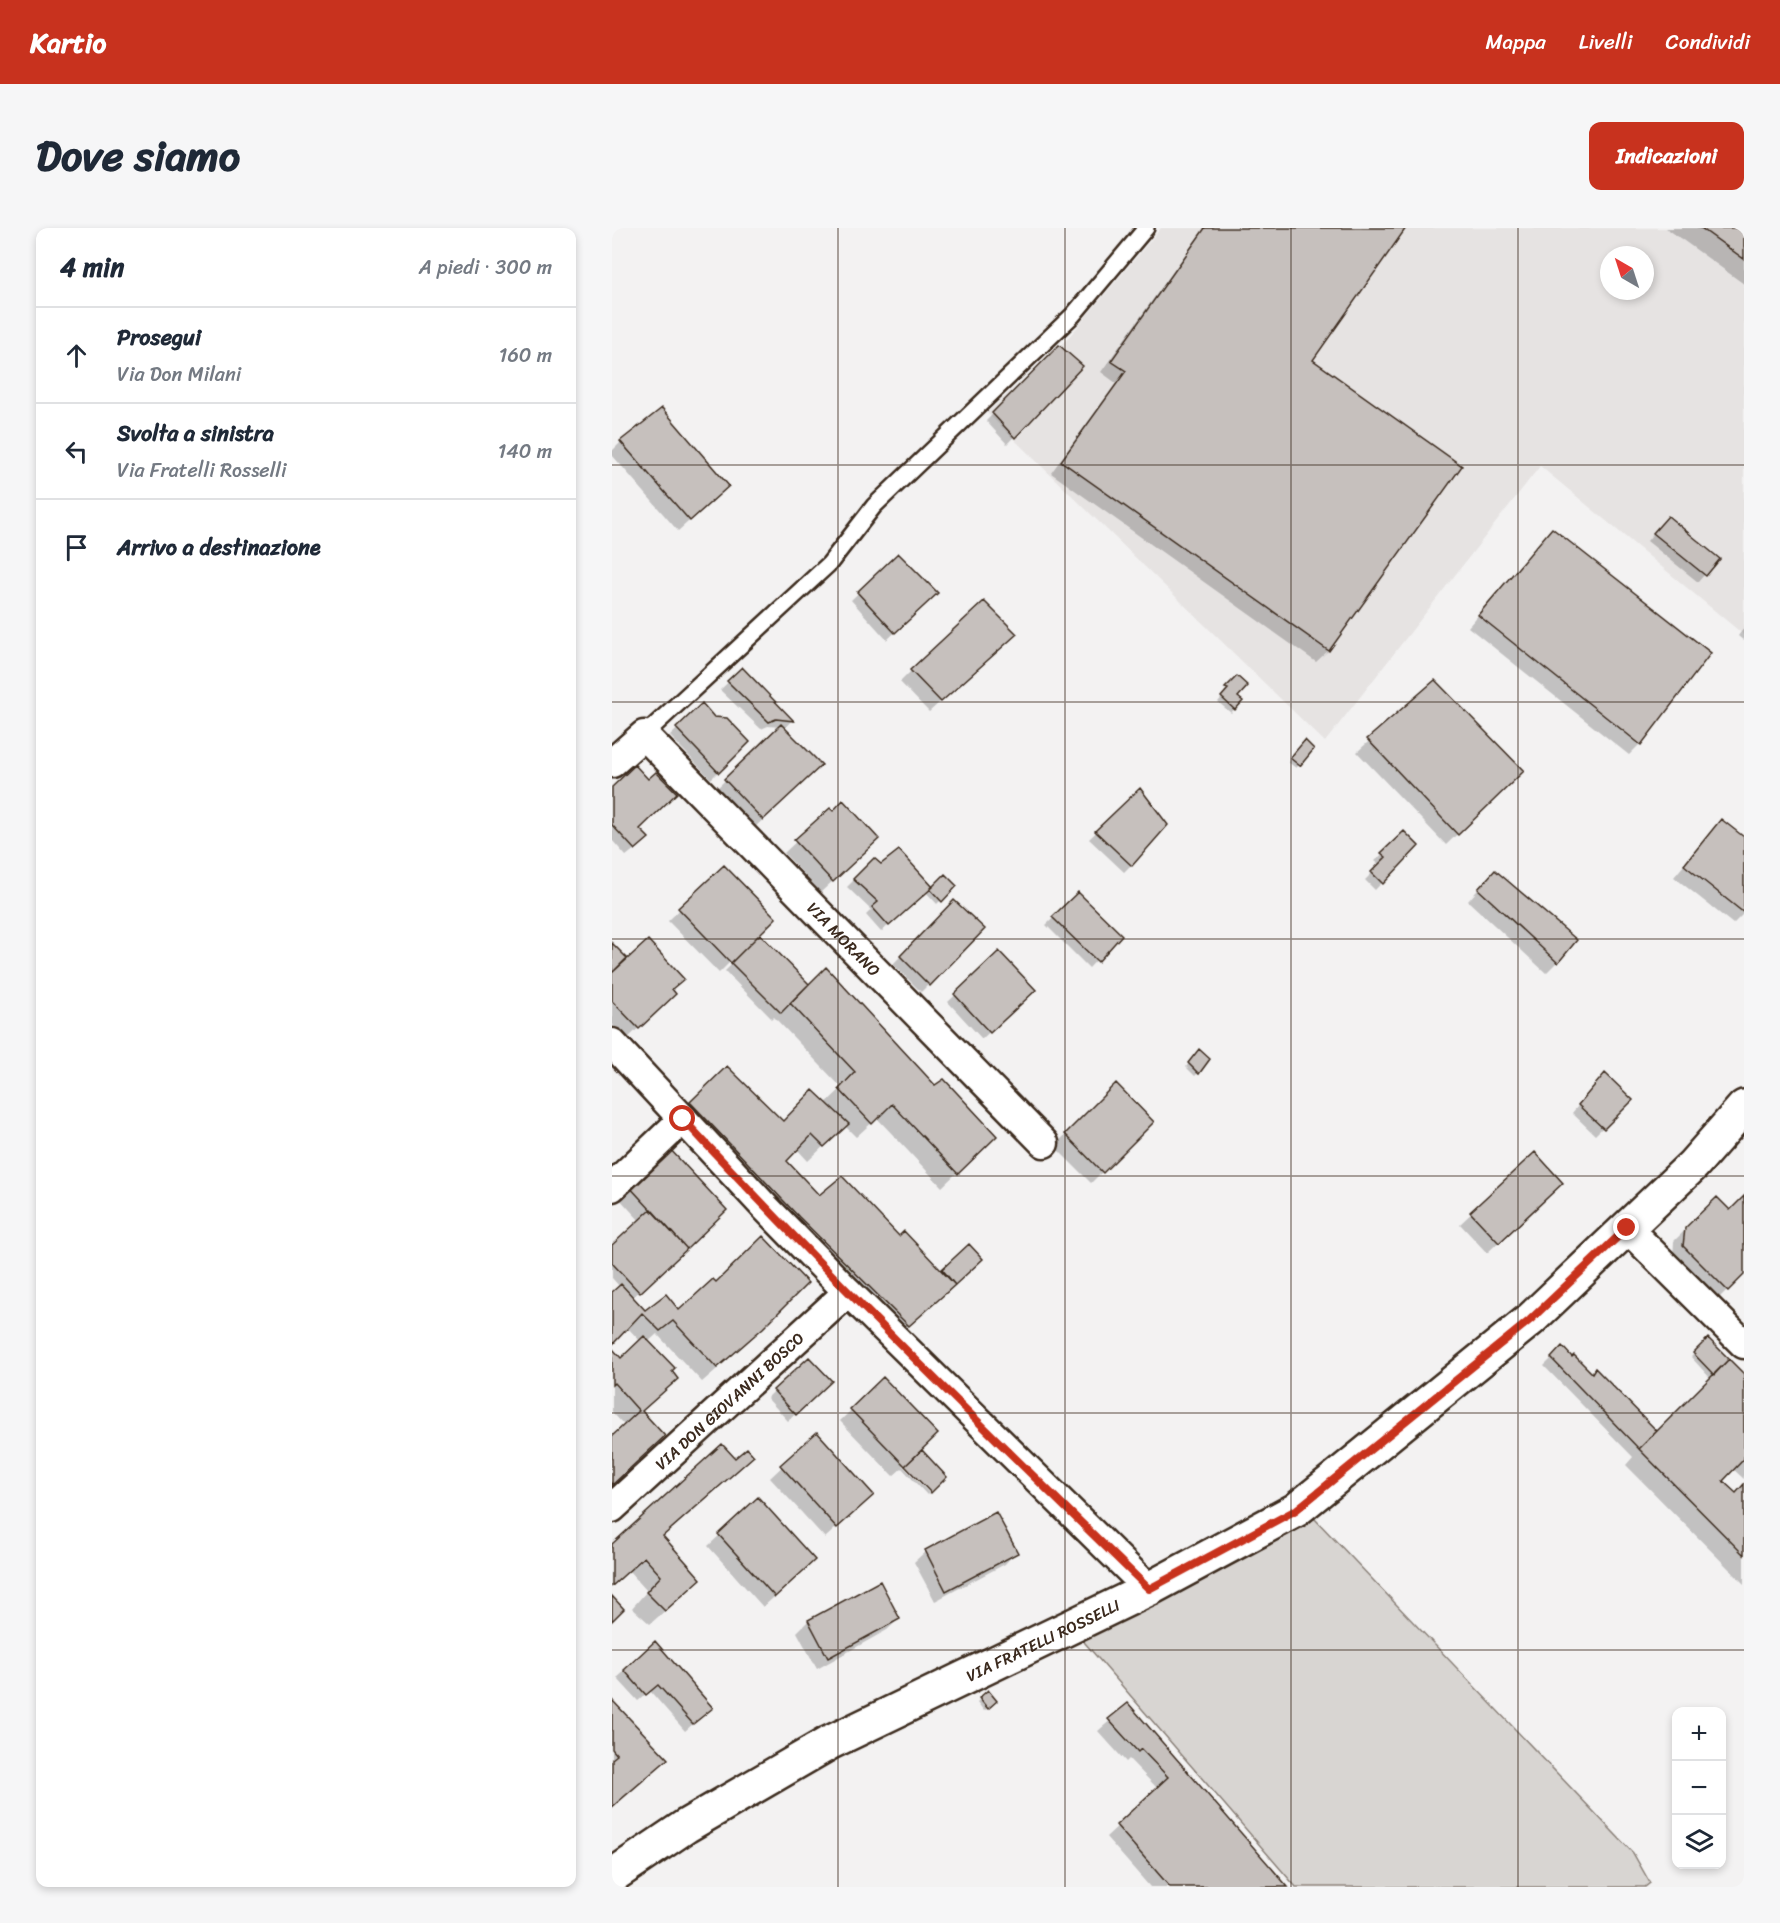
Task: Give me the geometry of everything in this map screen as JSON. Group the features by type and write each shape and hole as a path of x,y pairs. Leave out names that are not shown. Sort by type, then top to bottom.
{"main road":[{"name":"VIA FRATELLI ROSSELLI","path":"612,1876 686,1826 829,1743 1149,1589 1296,1510 1530,1320 1693,1165 1744,1107"}],"street":[{"path":"612,763 644,735"},
{"name":"VIA MORANO","path":"644,735 1044,1143"},
{"path":"612,1043 763,1205 848,1292 1149,1589"},
{"path":"612,1187 683,1119"},
{"path":"1627,1228 1744,1344"},
{"name":"VIA DON GIOVANNI BOSCO","path":"612,1508 848,1292"}],"lane":[{"path":"644,735 829,564 874,506 1073,315 1146,228"}],"shaded area":[{"path":"1161,228 1744,228 1744,635 1540,466 1325,742 987,413 1067,339"},
{"path":"1314,1518 1633,1853 1650,1883 1645,1887 1296,1887 1078,1635"}],"building":[{"path":"1205,228 1406,228 1313,360 1462,466 1329,651 1061,461 1126,371 1111,361"},
{"path":"1701,228 1744,228 1744,259"},
{"path":"1059,345 1083,366 1015,438 992,413"},
{"path":"662,408 729,486 690,521 620,441"},
{"path":"1668,516 1720,559 1706,576 1653,533"},
{"path":"1552,528 1711,653 1641,745 1478,615"},
{"path":"898,553 938,593 895,633 857,592"},
{"path":"984,601 1017,634 941,702 910,670"},
{"path":"742,667 794,721 776,719 769,722 727,681"},
{"path":"1237,676 1248,686 1238,697 1243,701 1235,710 1221,697 1228,689 1225,688"},
{"path":"1435,680 1524,771 1458,835 1367,739"},
{"path":"702,703 714,717 727,718 750,742 719,773 676,728"},
{"path":"781,724 822,765 763,820 724,779"},
{"path":"1305,740 1314,749 1300,766 1290,758"},
{"path":"635,765 648,779 656,772 677,793 640,829 649,838 635,850 612,825 612,787"},
{"path":"1140,788 1168,825 1132,866 1095,831"},
{"path":"843,800 879,839 833,882 794,840 830,808 833,811"},
{"path":"1721,819 1744,837 1744,913 1684,865"},
{"path":"1404,831 1419,846 1383,884 1371,872 1386,857 1381,853"},
{"path":"899,850 933,887 889,926 872,907 878,902 853,879 874,858 881,864"},
{"path":"724,865 776,918 731,963 678,908"},
{"path":"1495,870 1577,940 1558,963 1478,889"},
{"path":"945,874 957,886 942,902 930,889"},
{"path":"1078,892 1122,935 1098,962 1052,917"},
{"path":"954,900 985,929 930,986 900,956"},
{"path":"760,934 809,984 781,1013 731,963"},
{"path":"648,940 684,979 672,989 676,994 639,1029 612,1001 612,973"},
{"path":"612,943 627,958 612,973"},
{"path":"999,951 1036,990 990,1033 954,994"},
{"path":"826,967 935,1085 944,1079 997,1136 958,1174 892,1104 872,1124 839,1089 855,1072 790,1003"},
{"path":"1199,1049 1210,1059 1199,1074 1188,1063"},
{"path":"727,1066 783,1121 813,1090 849,1124 824,1147 812,1135 787,1161 819,1195 842,1176 899,1236 904,1231 955,1285 909,1326 799,1217 690,1102"},
{"path":"1605,1073 1633,1100 1604,1129 1578,1105"},
{"path":"1116,1083 1154,1122 1103,1173 1065,1134"},
{"path":"668,1147 727,1210 687,1249 627,1184"},
{"path":"1535,1152 1563,1183 1499,1243 1470,1212"},
{"path":"1744,1196 1744,1275 1728,1291 1683,1246 1685,1228 1717,1197 1730,1210"},
{"path":"651,1209 687,1249 640,1293 612,1263 612,1245"},
{"path":"763,1236 808,1283 763,1328 717,1368 673,1321 660,1331 642,1313 612,1345 612,1292 621,1284 645,1310 666,1294 679,1310 713,1279 716,1282"},
{"path":"969,1244 983,1259 955,1285 942,1269"},
{"path":"644,1336 675,1368 672,1371 678,1379 642,1411 665,1436 612,1485 612,1436 639,1411 614,1383 612,1385 612,1348 621,1358"},
{"path":"1708,1338 1729,1359 1714,1375 1693,1353"},
{"path":"1562,1346 1592,1373 1595,1368 1657,1431 1639,1449 1551,1358"},
{"path":"809,1357 832,1381 796,1415 773,1390"},
{"path":"1729,1359 1744,1374 1744,1459 1723,1481 1736,1493 1744,1484 1744,1555 1639,1449"},
{"path":"883,1377 938,1434 905,1466 850,1409"},
{"path":"817,1432 874,1495 837,1528 780,1465"},
{"path":"722,1444 735,1458 747,1448 754,1456 663,1536 701,1579 665,1611 646,1592 661,1576 644,1557 612,1586 612,1544"},
{"path":"922,1450 947,1477 931,1493 905,1466"},
{"path":"758,1497 815,1560 775,1597 718,1534"},
{"path":"996,1512 1018,1553 946,1591 925,1550"},
{"path":"880,1581 900,1619 828,1658 808,1620"},
{"path":"612,1596 624,1609 612,1621"},
{"path":"655,1641 713,1708 693,1724 658,1685 646,1695 624,1670"},
{"path":"988,1690 997,1701 988,1709 979,1698"},
{"path":"612,1700 668,1759 612,1807 612,1759 617,1755 612,1749"},
{"path":"1128,1703 1288,1887 1170,1887 1116,1825 1168,1777 1141,1749 1138,1752 1108,1719"}],"route":[{"path":"683,1119 848,1292 973,1418 1149,1589 1296,1510 1530,1320 1627,1228"}]}
